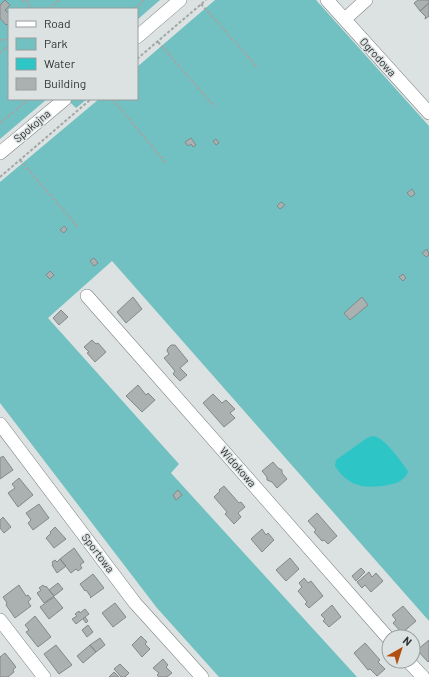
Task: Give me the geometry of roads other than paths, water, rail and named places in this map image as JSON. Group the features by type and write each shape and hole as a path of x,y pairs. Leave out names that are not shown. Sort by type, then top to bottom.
{"street":[{"path":"138,36 180,0"},
{"name":"Ogrodowa","path":"327,0 429,113"},
{"path":"345,19 366,0"},
{"name":"Spokojna","path":"0,153 64,100"},
{"name":"Widokowa","path":"87,296 381,630"},
{"name":"Sportowa","path":"0,424 135,602 202,677"},
{"path":"0,620 44,677"},
{"path":"415,669 422,677"}],"water":[{"path":"373,436 387,444 406,468 408,472 400,481 372,487 358,485 346,478 335,466 336,460 367,438"}]}
